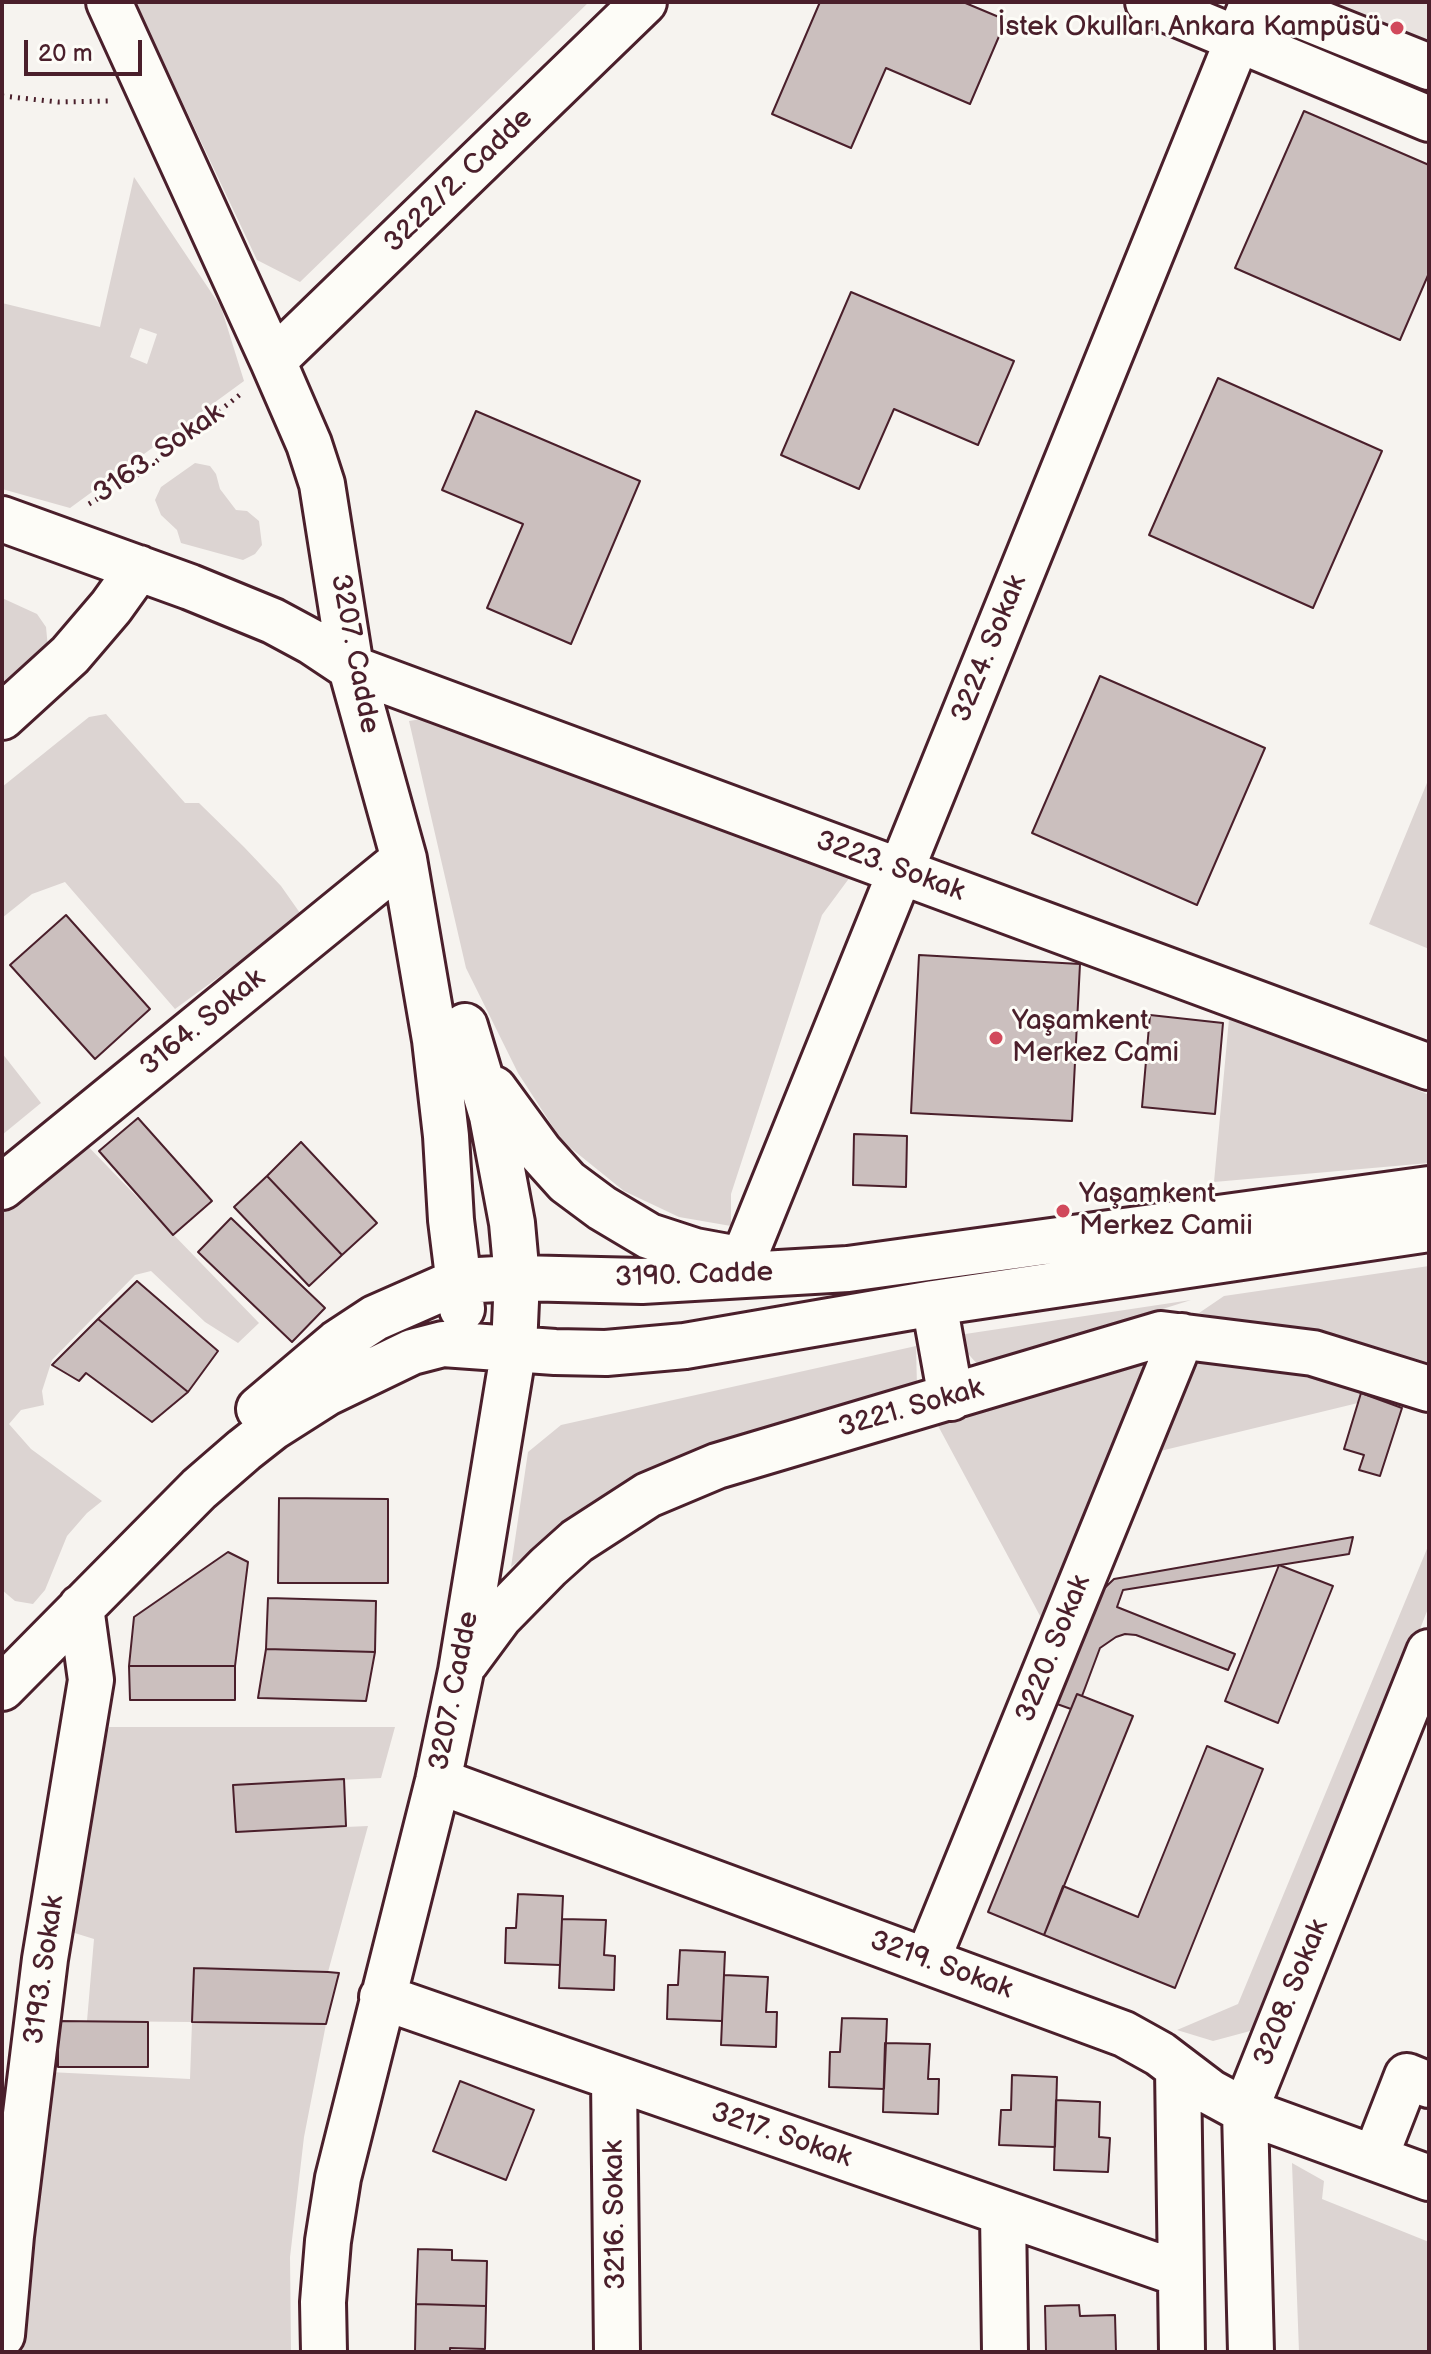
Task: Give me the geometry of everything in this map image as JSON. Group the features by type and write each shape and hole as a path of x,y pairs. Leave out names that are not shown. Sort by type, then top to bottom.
{"street":[{"name":"3207. Cadde","path":"109,2 273,361 309,444 322,484 351,668 404,859 435,1040 467,1344"},
{"name":"3222/2. Cadde","path":"273,361 644,2"},
{"path":"1148,2 1245,20 1429,119"},
{"path":"1267,2 1429,67"},
{"name":"3224. Sokak","path":"743,1260 1245,20"},
{"name":"3223. Sokak","path":"17,524 273,621 351,668 1429,1067"},
{"path":"2,717 70,655 139,568"},
{"path":"404,859 465,1026 498,1098 567,1182 602,1208 649,1236 695,1251 743,1260 848,1269"},
{"name":"3164. Sokak","path":"2,1187 404,859"},
{"name":"3207. Cadde","path":"324,2352 324,2287 338,2178 438,1781 461,1671 514,1348 517,1278 512,1223 492,1116 465,1026"},
{"name":"3190. Cadde","path":"81,1607 253,1415 337,1343 362,1326 459,1281 517,1278 642,1281 848,1269 1429,1189"},
{"name":"3190. Cadde","path":"2,1688 199,1489 272,1428 357,1377 412,1352 443,1344 606,1353 685,1346 934,1303 1429,1229"},
{"path":"934,1303 951,1398"},
{"name":"3221. Sokak","path":"461,1671 479,1643 527,1587 577,1541 648,1495 717,1466 1161,1334 1313,1353 1429,1389"},
{"name":"3220. Sokak","path":"927,1961 1182,1336"},
{"name":"3193. Sokak","path":"2,2335 6,2241 45,1959 91,1680 81,1607"},
{"name":"3208. Sokak","path":"1251,2352 1245,2111 1429,1652"},
{"name":"3219. Sokak","path":"438,1781 1124,2034 1160,2054 1210,2092 1245,2111 1429,2178"},
{"name":"3217. Sokak","path":"382,1997 1180,2274"},
{"path":"1178,2068 1182,2352"},
{"path":"1375,2158 1407,2076 1429,2085"},
{"name":"3216. Sokak","path":"614,2078 617,2352"},
{"path":"1003,2214 1005,2352"}],"path":[{"path":"2,96 58,102 107,102 148,88"},
{"name":"3163. Sokak","path":"17,524 66,517 144,471 237,398 273,361"}],"shaded area":[{"path":"135,2 589,2 300,282 257,260"},
{"name":"İstek Okulları Ankara Kampüsü","path":"1301,2 1429,2 1429,54"},
{"path":"134,177 221,307 244,381 70,508 2,489 2,303 100,327","holes":["140,328 157,334 147,364 130,357"]},
{"path":"195,463 210,466 220,489 236,510 247,511 259,521 262,545 255,554 243,560 181,543 177,530 161,515 155,500 161,487"},
{"path":"2,598 37,614 46,627 48,648 2,693"},
{"path":"106,714 185,803 199,803 244,847 281,886 300,913 279,933 175,1009 65,882 32,894 2,918 2,787 89,717"},
{"path":"433,717 853,873 822,915 731,1194 731,1226 679,1217 624,1191 562,1141 518,1073 466,968 409,721"},
{"path":"1429,778 1429,949 1369,924"},
{"path":"1230,1008 1429,1095 1429,1163 1214,1182"},
{"path":"2,1053 41,1103 2,1135"},
{"path":"79,1137 259,1323 238,1343 205,1322 151,1271 135,1275 52,1360 42,1391 44,1405 21,1410 9,1424 31,1449 102,1501 67,1536 45,1590 33,1604 15,1601 2,1590 2,1202"},
{"path":"1429,1266 1429,1370 1311,1336 1199,1313 1224,1296"},
{"path":"1191,1300 980,1367 952,1336"},
{"path":"916,1346 917,1387 669,1466 585,1509 511,1567 528,1452 561,1425"},
{"path":"1194,1356 1290,1367 1361,1393 1358,1403 1148,1454"},
{"path":"1151,1358 1046,1627 936,1422"},
{"path":"1429,1544 1429,1606 1276,1998 1254,2030 1213,2041 1177,2030 1238,2004"},
{"path":"109,1727 395,1727 381,1778 233,1785 236,1832 368,1826 328,1972 194,1968 193,2022 326,2024 304,2137 290,2257 291,2352 17,2352 49,2072 190,2079 192,2022 87,2021 94,1939 65,1930"},
{"path":"1292,2163 1324,2181 1322,2199 1429,2242 1429,2352 1299,2352"}],"building":[{"path":"820,2 963,2 1006,20 970,104 886,68 851,148 772,114"},
{"path":"1304,111 1429,165 1429,273 1400,340 1235,268"},
{"path":"851,292 1014,361 978,445 894,409 859,489 781,455"},
{"path":"1218,378 1382,451 1313,608 1149,535"},
{"path":"476,411 640,481 571,644 487,608 523,524 442,490"},
{"path":"1100,676 1265,748 1197,905 1032,833"},
{"path":"66,915 150,1009 95,1059 10,965"},
{"name":"Yaşamkent Merkez Cami","path":"919,955 1080,964 1072,1121 911,1113"},
{"path":"1150,1015 1223,1023 1215,1114 1142,1107"},
{"path":"138,1118 212,1201 173,1235 99,1151"},
{"path":"854,1134 907,1136 906,1187 853,1185"},
{"path":"301,1142 377,1223 342,1255 267,1176"},
{"path":"267,1176 342,1255 309,1286 234,1207"},
{"path":"231,1218 325,1308 292,1342 198,1252"},
{"path":"137,1281 218,1351 188,1392 98,1319"},
{"path":"98,1319 188,1392 152,1422 86,1373 79,1381 52,1365"},
{"path":"1361,1393 1402,1408 1380,1476 1359,1470 1364,1455 1344,1449"},
{"path":"279,1498 388,1499 388,1583 278,1583"},
{"path":"1353,1537 1349,1554 1123,1590 1117,1607 1235,1654 1228,1670 1136,1635 1125,1634 1100,1648 1082,1696 1077,1694 1071,1709 1057,1704 1060,1695 1055,1693 1092,1600 1114,1579"},
{"path":"228,1552 248,1562 235,1666 129,1666 134,1617"},
{"path":"1279,1565 1333,1586 1278,1723 1225,1701"},
{"path":"268,1598 376,1601 375,1652 266,1649"},
{"path":"266,1649 375,1652 366,1701 258,1698"},
{"path":"129,1666 235,1666 235,1700 130,1700"},
{"path":"1077,1694 1133,1716 1044,1935 988,1912"},
{"path":"1207,1746 1263,1769 1175,1988 1044,1935 1063,1886 1138,1917"},
{"path":"344,1779 346,1826 236,1832 233,1785"},
{"path":"518,1894 563,1896 560,1965 505,1963 506,1928 516,1928"},
{"path":"562,1919 606,1920 604,1955 615,1956 614,1990 559,1988"},
{"path":"680,1950 725,1952 722,2021 667,2019 668,1985 678,1985"},
{"path":"194,1968 339,1973 326,2024 192,2022"},
{"path":"724,1975 768,1977 766,2012 777,2012 776,2047 721,2045"},
{"path":"842,2018 887,2019 884,2089 829,2087 830,2052 840,2052"},
{"path":"58,2021 148,2022 148,2067 58,2067"},
{"path":"885,2043 930,2044 928,2079 939,2079 938,2114 883,2112"},
{"path":"1012,2075 1057,2077 1055,2147 999,2145 1001,2110 1011,2110"},
{"path":"460,2081 534,2110 506,2180 433,2151"},
{"path":"1056,2100 1100,2102 1099,2137 1110,2138 1108,2172 1054,2170"},
{"path":"418,2249 452,2250 452,2260 487,2261 486,2306 416,2304"},
{"path":"416,2304 486,2306 485,2349 450,2348 450,2352 415,2352"},
{"path":"1079,2305 1080,2316 1115,2315 1116,2352 1046,2352 1045,2306"}],"place":[{"name":"İstek Okulları Ankara Kampüsü","path":"1397,28"},
{"name":"Yaşamkent Merkez Cami","path":"996,1038"},
{"name":"Yaşamkent Merkez Camii","path":"1063,1211"}]}
